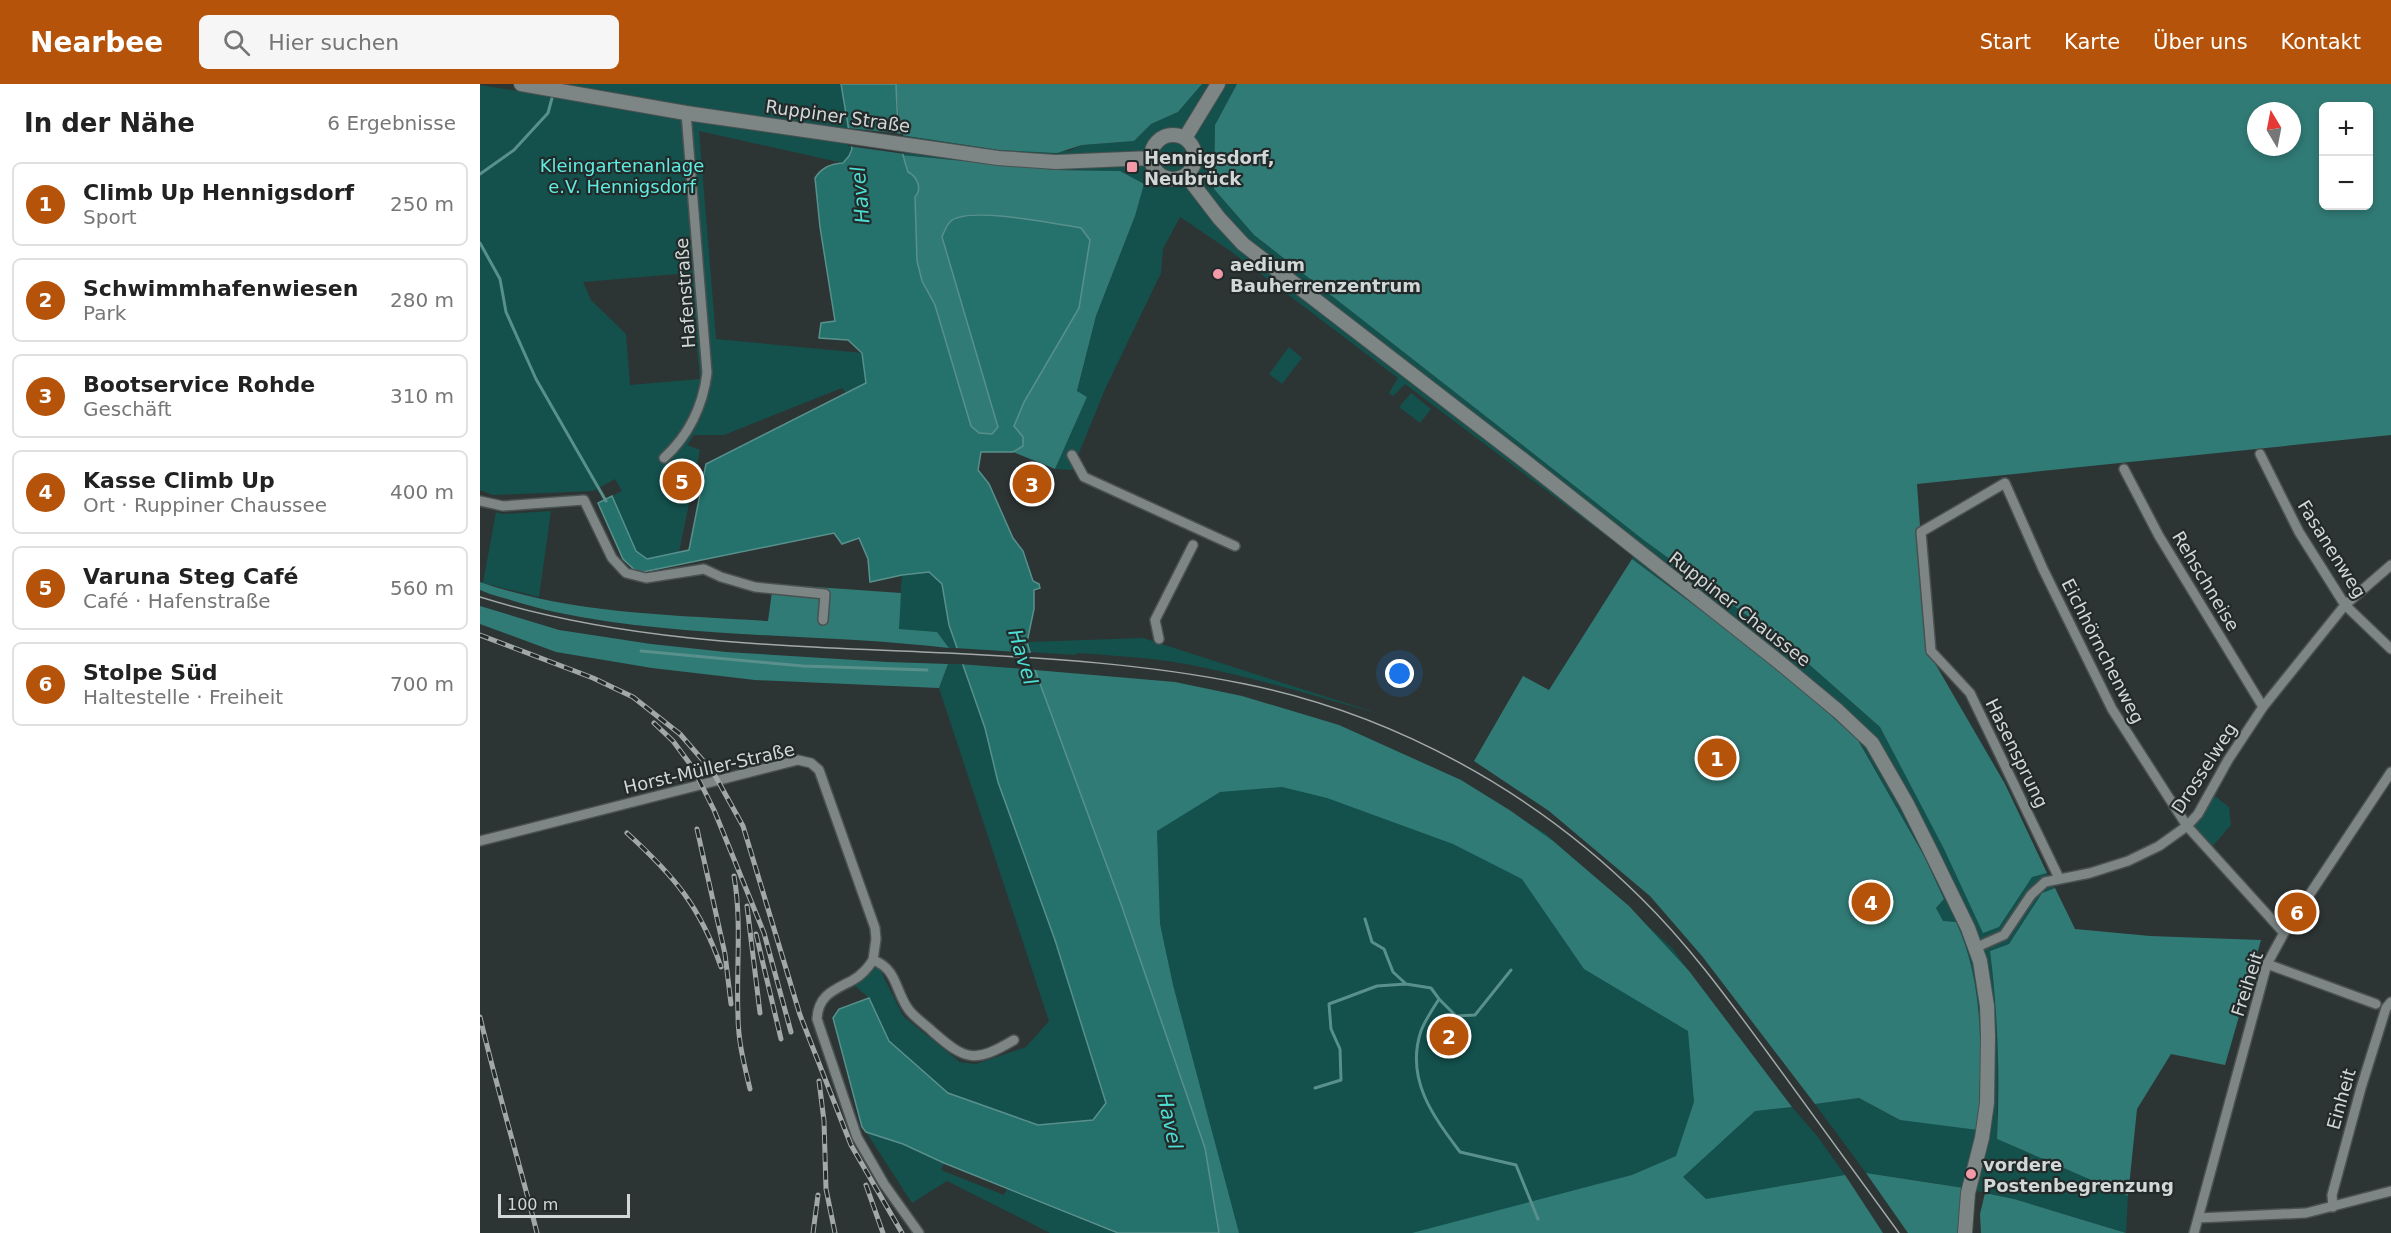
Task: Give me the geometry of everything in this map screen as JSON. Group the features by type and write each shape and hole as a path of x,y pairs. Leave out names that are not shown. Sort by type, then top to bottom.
{"main road":[{"name":"Ruppiner Straße","path":"522,84 686,113 998,158 1044,161 1151,158"},
{"path":"1185,138 1218,84"},
{"path":"1177,135 1185,138 1190,143 1195,156 1194,164 1186,175 1174,179 1162,176 1154,169 1151,158 1156,143 1162,138 1177,135"},
{"name":"Ruppiner Chaussee","path":"1186,175 1219,218 1243,244 1526,462 1779,662 1862,732 1881,756 1977,947 1987,1006 1988,1082 1983,1131 1967,1205 1965,1233"}],"street":[{"name":"Hafenstraße","path":"664,458 684,435 696,414 705,391 707,374 686,113"},
{"name":"Fasanenweg","path":"2260,454 2299,532 2345,605 2391,649"},
{"path":"1072,455 1084,477 1235,546"},
{"name":"Rehschneise","path":"2124,469 2159,536 2263,707"},
{"name":"Hasensprung","path":"2005,483 1921,532 1931,651 1970,693 2059,878"},
{"name":"Eichhörnchenweg","path":"2005,483 2043,569 2112,710 2187,826 2283,933"},
{"path":"480,501 503,506 584,500 612,558 626,573 646,578 704,569 721,578 755,587 825,594 823,620"},
{"path":"1159,639 1155,620 1193,545"},
{"name":"Drosselweg","path":"1977,947 2004,935 2038,887 2045,882 2090,873 2128,861 2159,846 2187,826 2198,814 2228,760 2263,707 2345,605 2391,565"},
{"name":"Horst-Müller-Straße","path":"480,841 798,760 810,763 819,770 874,928 876,939 873,960"},
{"name":"Freiheit","path":"2194,1233 2267,964 2283,933 2391,772"},
{"path":"919,1233 884,1184 856,1137 818,1019 818,1010 826,995 866,971 873,960 889,968 909,1010 954,1050 974,1057 1000,1048 1014,1040"},
{"path":"2267,964 2376,1004"},
{"name":"Einheit","path":"2333,1208 2332,1194 2361,1088 2386,1008 2391,1002"},
{"path":"2198,1218 2306,1213 2333,1208 2391,1191"}],"green space":[{"name":"Kleingartenanlage e.V. Hennigsdorf","path":"542,84 841,84 852,148 843,163 699,131 716,339 863,353 866,383 846,393 842,388 724,435 694,435 687,445 700,450 679,552 647,559 636,551 612,496 622,491 615,479 593,491 493,495 480,490 480,85 538,94","holes":["690,273 700,379 630,385 626,334 591,300 583,282"]},
{"path":"1202,84 1237,84 1215,125 1214,189 1254,235 1645,541 1786,644 1880,727 1944,849 1983,932 1999,927 2032,876 2047,873 2055,888 2042,893 2009,944 1990,951 1998,1023 1997,1139 2128,1196 2126,1233 2014,1199 1964,1188 1866,1173 1815,1104 1859,1098 1900,1120 1956,923 1943,922 1936,908 1944,899 1924,856 1858,739 1779,668 1632,559 1633,556 1405,384 1393,396 1389,393 1398,378 1229,250 1180,217 1163,249 1161,273 1106,387 1072,470 1055,469 1087,397 1077,392 1096,316 1135,216 1143,184 1120,171 1056,170 902,155 900,135 999,150 1069,151 1082,145 1134,141 1151,124 1178,112"},
{"path":"1289,347 1302,358 1282,384 1269,374"},
{"path":"1411,393 1431,409 1420,423 1399,407"},
{"path":"551,511 539,597 483,583 496,512 502,514"},
{"path":"929,572 942,584 949,625 958,648 949,648 937,632 898,630 902,574"},
{"path":"1143,638 1383,715 1270,683 1201,667 1124,656 1030,652 1027,642"},
{"path":"948,664 962,664 985,728 998,782 1055,940 1106,1103 1093,1120 1038,1125 948,1093 889,1041 869,998 854,985 878,966 903,1016 960,1062 976,1064 1026,1047 1049,1021 939,688"},
{"path":"1044,683 1458,782 1545,833 1672,948 1787,1107 1792,1107 1817,1136 1845,1175 1797,1183 1673,1233 1214,1233"},
{"path":"2212,794 2229,807 2231,825 2211,848 2193,827"},
{"path":"866,1132 903,1144 944,1163 941,1170 1004,1195 1008,1187 1118,1233 1050,1233 947,1181 912,1203"}],"shaded area":[{"path":"896,84 1202,84 1178,112 1151,124 1134,141 1082,145 1057,153 999,150 900,135"},
{"path":"1237,84 2391,84 2391,435 1917,484 1929,653 2005,784 2047,873 2032,877 1999,927 1983,933 1944,849 1880,727 1786,644 1645,541 1254,235 1214,189 1215,125"},
{"path":"902,155 1056,170 1120,171 1144,184 1135,216 1096,316 1077,391 1087,397 1055,469 1013,452 1023,446 1022,437 1014,426 1024,402 942,237 999,428 992,434 979,433 971,426 935,305 922,281 917,261 915,197 918,193 918,181 908,173"},
{"path":"1632,559 1779,668 1858,740 1924,856 1944,899 1936,908 1943,921 1956,922 1966,947 1973,972 1979,1024 1978,1130 1900,1120 1859,1098 1815,1104 1702,956 1650,896 1549,811 1474,761 1523,676 1549,690"},
{"path":"480,582 515,593 586,607 768,621 773,584 901,593 899,629 937,632 949,648 702,631 604,621 555,612 490,594 480,590"},
{"path":"480,606 559,630 651,644 726,652 948,664 939,688 755,680 652,668 556,652 480,624"},
{"path":"1035,670 1175,682 1242,696 1339,725 1461,780 1511,811 1553,841 1629,906 1689,971 1792,1107 1755,1111 1683,1177 1706,1199 1845,1175 1883,1233 1412,1233 1632,1175 1676,1156 1694,1102 1688,1031 1584,969 1522,879 1453,844 1327,798 1282,787 1220,792 1157,831 1160,924 1173,985 1239,1233 1219,1233 1205,1148 1121,904"},
{"path":"2055,888 2075,929 2150,936 2261,940 2225,1065 2171,1054 2137,1109 2128,1196 1997,1139 1998,1045 1990,951 2009,944 2042,893"},
{"path":"1866,1173 1964,1188 1958,1233 1908,1233"},
{"path":"1985,1193 2014,1199 2126,1233 1981,1233 1980,1214"}],"water":[{"name":"Havel","path":"841,84 896,84 902,151 908,172 918,183 915,197 917,261 922,281 935,305 971,426 979,433 992,434 998,427 942,237 947,226 951,221 961,217 975,215 1013,217 1081,228 1090,240 1079,308 1024,402 1014,426 1023,437 1023,446 1013,452 981,452 978,470 989,484 1013,538 1023,551 1033,581 1039,584 1040,588 1034,590 1034,609 1027,642 1205,1148 1219,1233 1118,1233 944,1163 903,1144 866,1132 862,1127 833,1018 839,1009 869,998 889,1041 948,1093 1038,1125 1093,1120 1106,1103 1055,940 998,782 985,728 949,625 942,584 929,572 870,582 868,559 859,538 842,544 834,533 638,573 623,559 598,503 612,496 636,551 647,559 689,550 706,464 866,383 862,353 848,340 819,338 821,323 835,321 820,227 815,178 827,167 843,163 852,149"}],"pier":[{"path":"846,128 903,134 905,154 848,146"},
{"path":"955,648 1033,653 1038,670 959,664"}],"waterway":[{"path":"480,174 514,150 548,113 552,98"},
{"path":"480,243 500,279 506,312 536,379 606,501"},
{"path":"641,651 803,666 927,670"},
{"path":"1365,919 1372,942 1384,949 1393,972 1405,983"},
{"path":"1439,999 1456,1016 1475,1015 1511,970"},
{"path":"1315,1088 1341,1080 1340,1049 1331,1029 1329,1004 1377,986 1406,984 1431,988 1439,999 1421,1031 1417,1049 1419,1081 1424,1096 1440,1125 1460,1152 1516,1165 1538,1219"}],"tram line":[{"path":"480,597 537,613 653,634 771,645 1022,657 1171,671 1245,684 1300,697 1354,715 1407,737 1458,762 1508,791 1599,859 1641,898 1675,934 1722,992 1899,1233"}],"railway":[{"path":"480,635 593,678 633,697 680,734 713,772 743,826 800,1015 851,1145 902,1233"},
{"path":"654,723 673,741 693,768 714,810 764,933 791,1032"},
{"path":"697,829 725,954 731,1004"},
{"path":"627,833 659,864 684,893 704,926 721,967"},
{"path":"734,876 738,928 738,1025 750,1089"},
{"path":"747,906 760,1013"},
{"path":"756,934 781,1039"},
{"path":"480,1017 537,1233"},
{"path":"819,1081 824,1121 826,1189 835,1233"},
{"path":"866,1185 883,1233"},
{"path":"813,1233 818,1195"}],"place":[{"name":"Hennigsdorf, Neubrück","path":"1132,167"},
{"name":"aedium Bauherrenzentrum","path":"1218,274"},
{"name":"Varuna Steg Café","path":"682,481"},
{"name":"Bootservice Rohde","path":"1032,484"},
{"name":"Climb Up Hennigsdorf","path":"1717,758"},
{"name":"Kasse Climb Up","path":"1871,902"},
{"name":"Stolpe Süd","path":"2297,912"},
{"name":"Schwimmhafenwiesen","path":"1449,1036"},
{"name":"vordere Postenbegrenzung","path":"1971,1174"}]}
